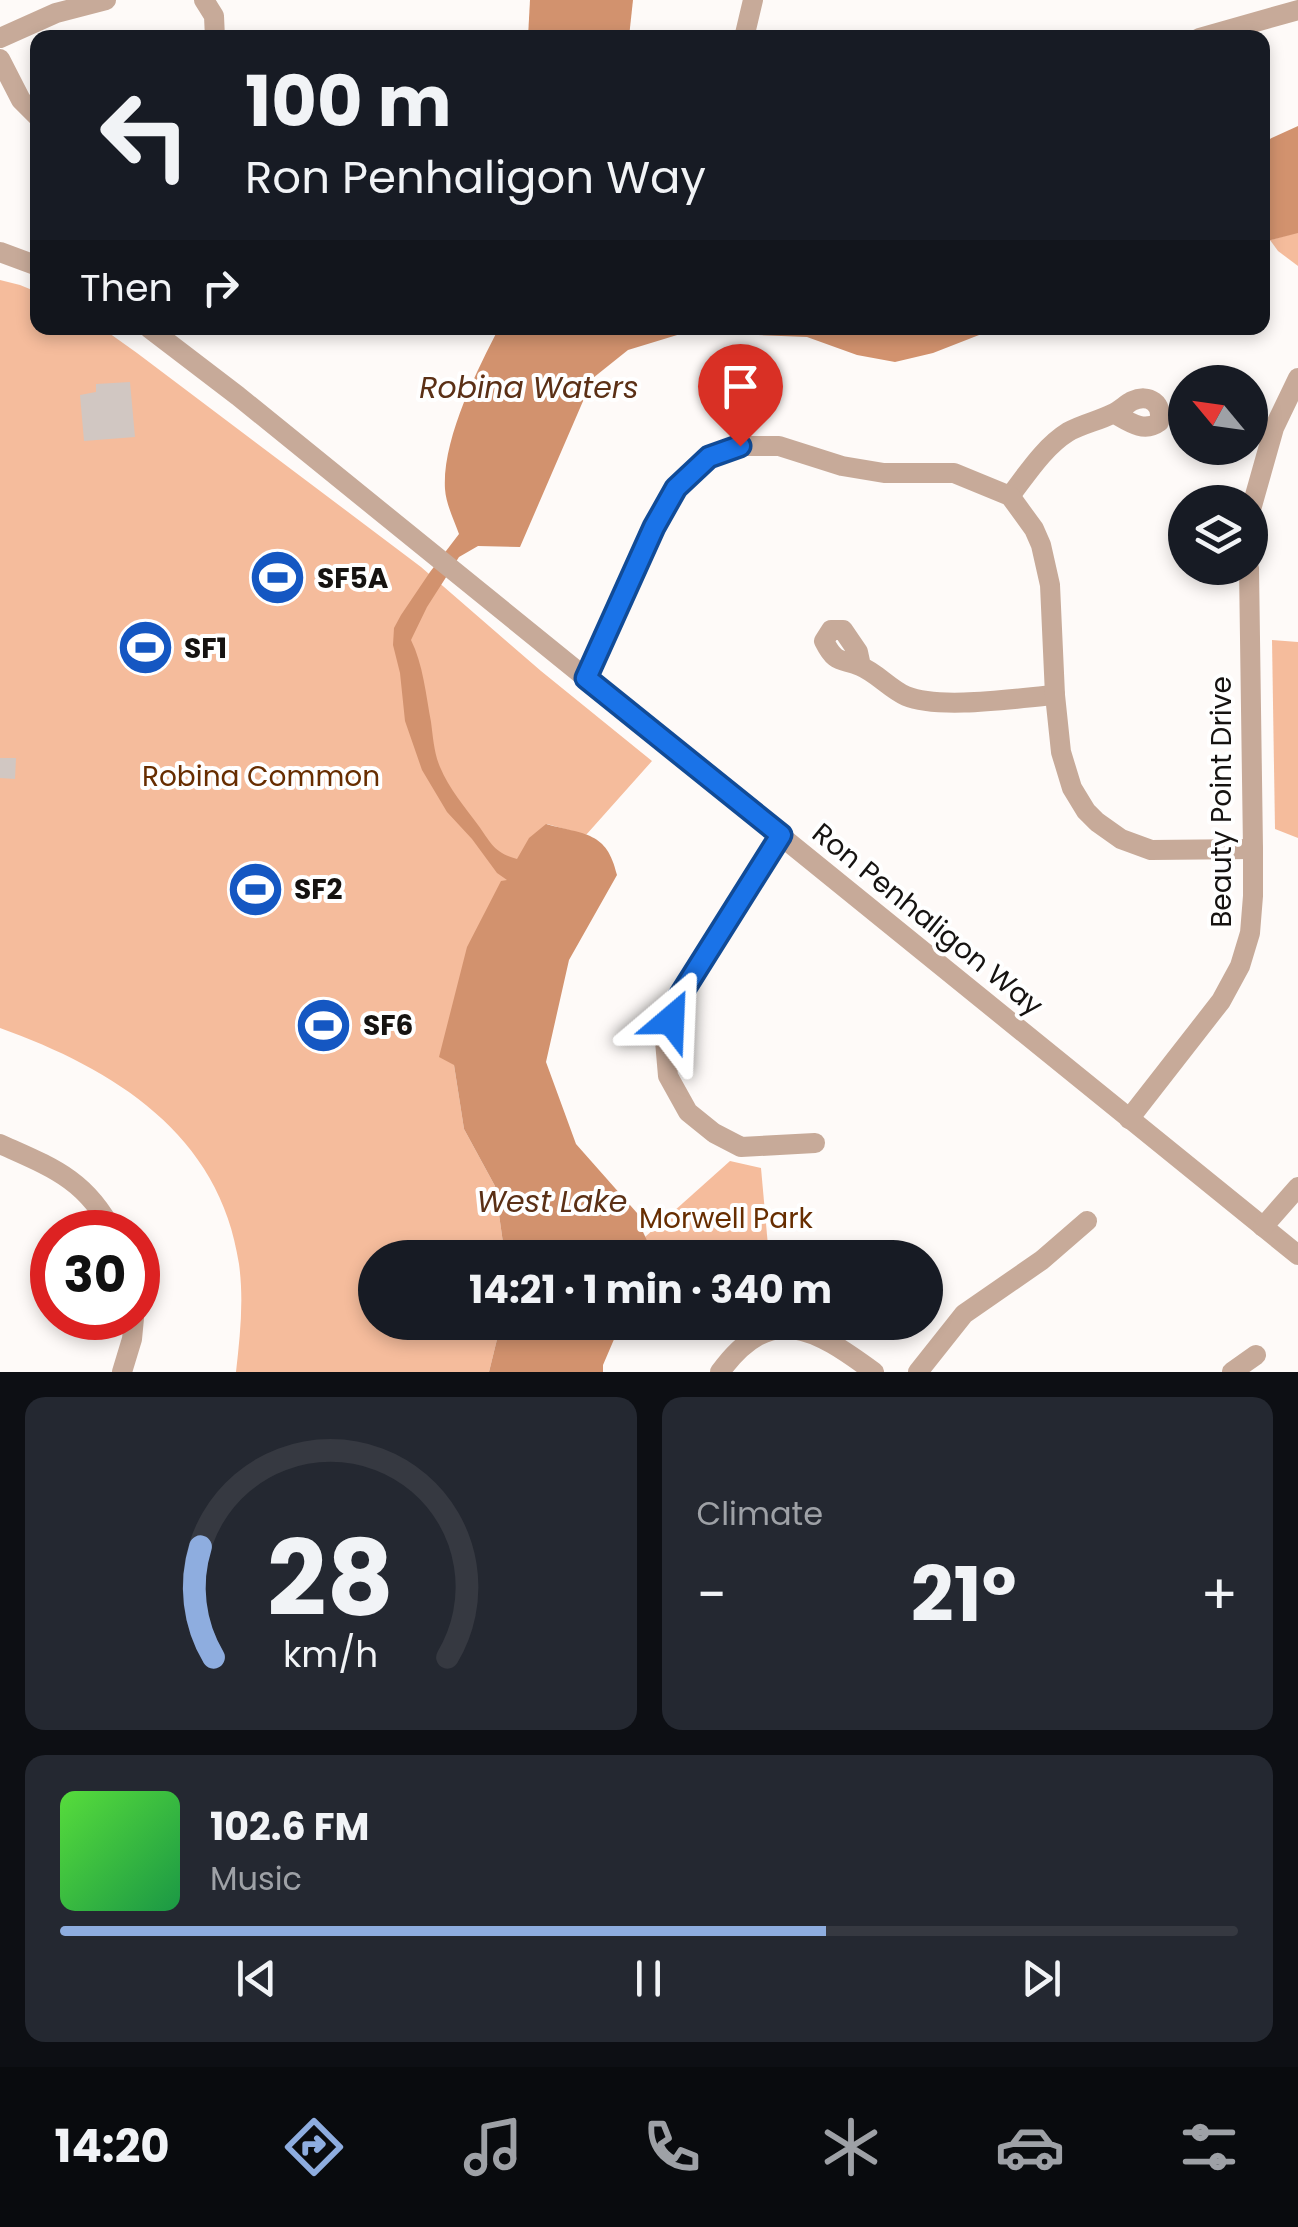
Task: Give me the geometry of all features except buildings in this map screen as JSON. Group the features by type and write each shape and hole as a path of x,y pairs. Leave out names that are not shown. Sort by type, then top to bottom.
{"street":[{"path":"0,38 56,14 106,0"},
{"path":"204,0 214,16 215,30"},
{"path":"746,30 754,0"},
{"path":"1227,30 1298,10"},
{"path":"0,59 21,100 30,109"},
{"path":"0,252 30,263"},
{"name":"Ron Penhaligon Way","path":"176,335 428,552 1298,1256"},
{"path":"1258,485 1274,428 1298,378"},
{"path":"1010,496 1042,455 1068,432 1115,414"},
{"path":"586,678 654,527 676,488 709,457 740,446 780,446 842,466 954,474 1010,496 1034,529 1046,561 1062,752 1072,788 1086,811 1121,839 1151,850 1253,848"},
{"name":"Beauty Point Drive","path":"1129,1118 1221,1001 1240,966 1252,917 1249,585"},
{"path":"861,666 909,698 946,702 1055,695"},
{"path":"781,835 678,999 665,1041 668,1076 688,1112 714,1133 742,1147 815,1144"},
{"path":"0,1144 57,1170 102,1210"},
{"path":"1262,1227 1298,1187"},
{"path":"918,1372 964,1314 1042,1260 1087,1221"},
{"path":"720,1372 736,1351 763,1333 791,1328 814,1333 874,1372"},
{"path":"122,1372 132,1340"},
{"path":"1232,1372 1256,1355"}],"green space":[{"path":"1298,233 1298,266 1270,240"},
{"name":"Robina Common","path":"0,280 30,289 30,335 112,335 421,567 652,761 586,835 547,824 454,1065 464,1129 495,1186 503,1240 358,1240 358,1340 497,1340 489,1372 236,1372 241,1305 239,1264 228,1218 210,1178 185,1143 121,1086 0,1028"},
{"path":"1272,640 1298,642 1298,838 1275,829"},
{"name":"Morwell Park","path":"730,1161 761,1168 767,1240 645,1237"}],"water":[{"path":"530,0 633,0 630,30 528,30"},
{"path":"1298,126 1298,233 1270,240 1270,139"},
{"path":"496,335 677,335 628,350 593,378 520,547 478,546 459,557 411,640 421,669 440,767 494,846 517,859 529,838 546,824 592,837 613,861 617,875 569,960 546,1062 576,1144 645,1222 643,1232 647,1240 503,1240 495,1186 464,1129 454,1065 439,1057 467,947 501,881 507,880 447,812 422,770 405,721 393,645 394,628 401,615 459,534 445,489 449,449 463,406"},
{"path":"759,335 979,335 933,353 895,362 857,355 807,337"},
{"path":"497,1340 614,1340 603,1372 489,1372"}],"place":[{"name":"SF5A","path":"278,578"},
{"name":"SF1","path":"145,648"},
{"name":"SF2","path":"255,889"},
{"name":"SF6","path":"324,1025"}],"route":[{"path":"671,1020 678,999 781,835 586,678 654,527 676,488 709,457 740,446"}],"water label":[{"name":"Robina Waters","path":"529,388"},
{"name":"West Lake","path":"552,1202"}]}
